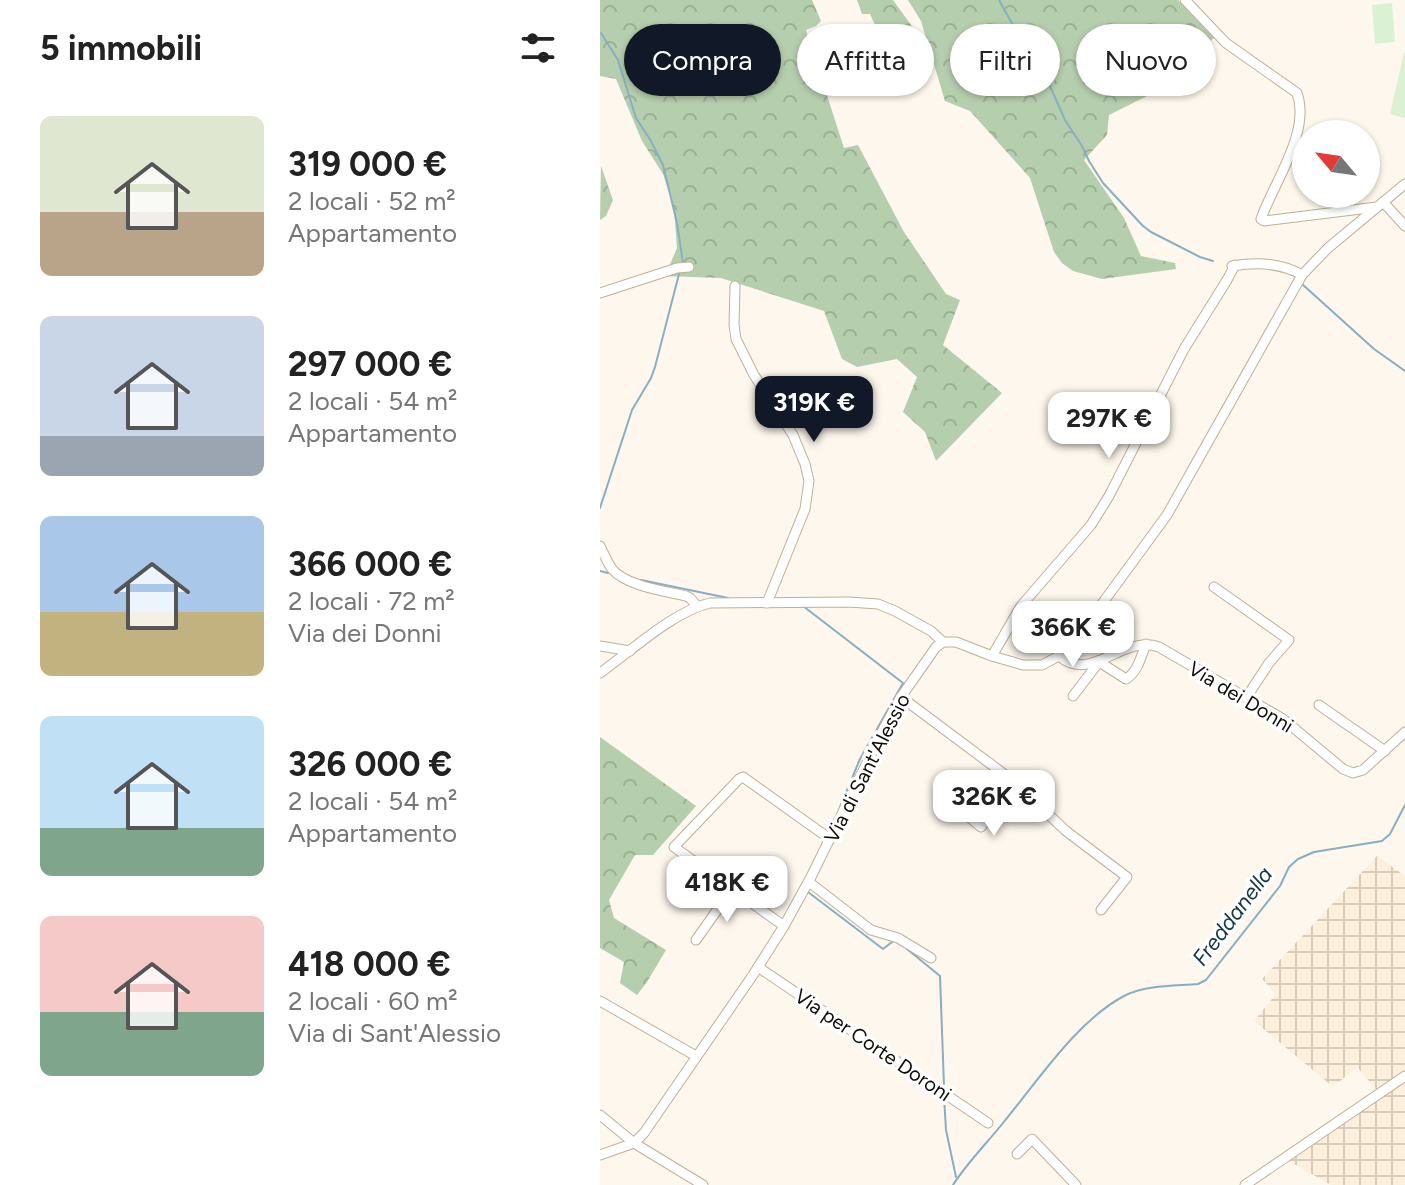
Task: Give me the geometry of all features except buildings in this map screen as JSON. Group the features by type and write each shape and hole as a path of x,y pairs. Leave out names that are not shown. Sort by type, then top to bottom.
{"street":[{"path":"1185,0 1226,43 1297,93 1301,104 1298,120"},
{"path":"1292,149 1261,219 1358,208"},
{"path":"1405,184 1380,205 1405,226"},
{"path":"600,673 681,613 710,603 878,604 931,631 943,642 956,642 1023,665 1051,662 1096,612 1167,515 1302,275 1328,248 1376,208"},
{"path":"992,656 1021,606 1091,525 1109,496 1184,349 1227,280 1231,266 1258,263 1280,266 1302,275"},
{"path":"600,293 677,268 689,267"},
{"path":"735,286 736,339 752,371 793,435 809,481 805,509 767,603"},
{"path":"600,546 607,562 620,577 686,596 697,606"},
{"path":"1214,587 1289,640 1246,698"},
{"name":"Via di Sant'Alessio","path":"634,1143 644,1133 784,926 901,697 936,647 943,642"},
{"path":"1059,656 1067,663 1074,664 1100,661 1132,646 1146,644 1138,666 1126,679 1100,661"},
{"name":"Via dei Donni","path":"1146,644 1159,647 1283,719 1349,772 1363,770 1405,732"},
{"path":"600,646 630,651"},
{"path":"1073,696 1100,661"},
{"path":"901,697 990,763 1066,831 1127,877 1101,910"},
{"path":"1319,705 1385,751"},
{"path":"784,926 674,847 743,777 828,837"},
{"path":"957,807 981,827 1013,782"},
{"path":"809,882 871,930 898,938 931,958"},
{"path":"696,940 732,889"},
{"name":"Via per Corte Doroni","path":"758,967 988,1123"},
{"path":"600,1001 696,1056"},
{"path":"1245,1185 1405,1076"},
{"path":"600,1115 634,1143 703,1185"},
{"path":"1017,1154 1032,1139 1076,1185"},
{"path":"600,1155 634,1143"}],"shaded area":[{"path":"1377,856 1405,876 1405,1185 1331,1185 1287,1160 1381,1095 1357,1067 1333,1087 1254,1021 1276,994 1262,979"}],"green space":[{"path":"600,0 812,0 821,21 818,24 797,24 797,96 827,96 844,148 858,145 904,232 946,294 960,300 943,345 1002,393 936,461 925,432 903,412 917,377 897,359 857,367 842,359 824,311 721,278 665,276 677,248 674,208 663,174 642,141 616,79 600,76"},
{"path":"857,0 893,0 910,24 875,24 870,14 862,14"},
{"path":"908,0 1178,0 1201,24 1076,24 1076,96 1147,96 1109,115 1107,135 1084,160 1124,218 1141,256 1175,263 1176,269 1102,279 1073,271 1062,263 1054,252 1030,178 970,111 945,101 934,64 934,24 922,24"},
{"path":"1392,3 1395,42 1375,44 1372,5"},
{"path":"1405,53 1405,118 1390,114"},
{"path":"601,166 613,200 606,216 600,220"},
{"path":"600,737 696,806 653,855 635,855 609,900 614,918 666,950 637,995 620,983 624,962 600,948"}],"waterway":[{"path":"999,0 1103,183 1151,232 1213,261"},
{"path":"601,33 618,60 636,118 663,165 683,263"},
{"path":"600,508 632,410 655,367 679,274"},
{"path":"1302,284 1374,349 1405,371"},
{"path":"600,571 608,573"},
{"path":"641,580 728,598"},
{"path":"803,606 903,683 860,759 840,807"},
{"name":"Freddanella","path":"953,1185 1059,1053 1091,1019 1134,992 1161,986 1198,984 1206,980 1298,859 1314,852 1382,841 1390,834 1405,805"},
{"path":"808,892 883,949 892,942"},
{"path":"907,949 940,976 944,1086"},
{"path":"944,1097 946,1130 956,1177"}]}
